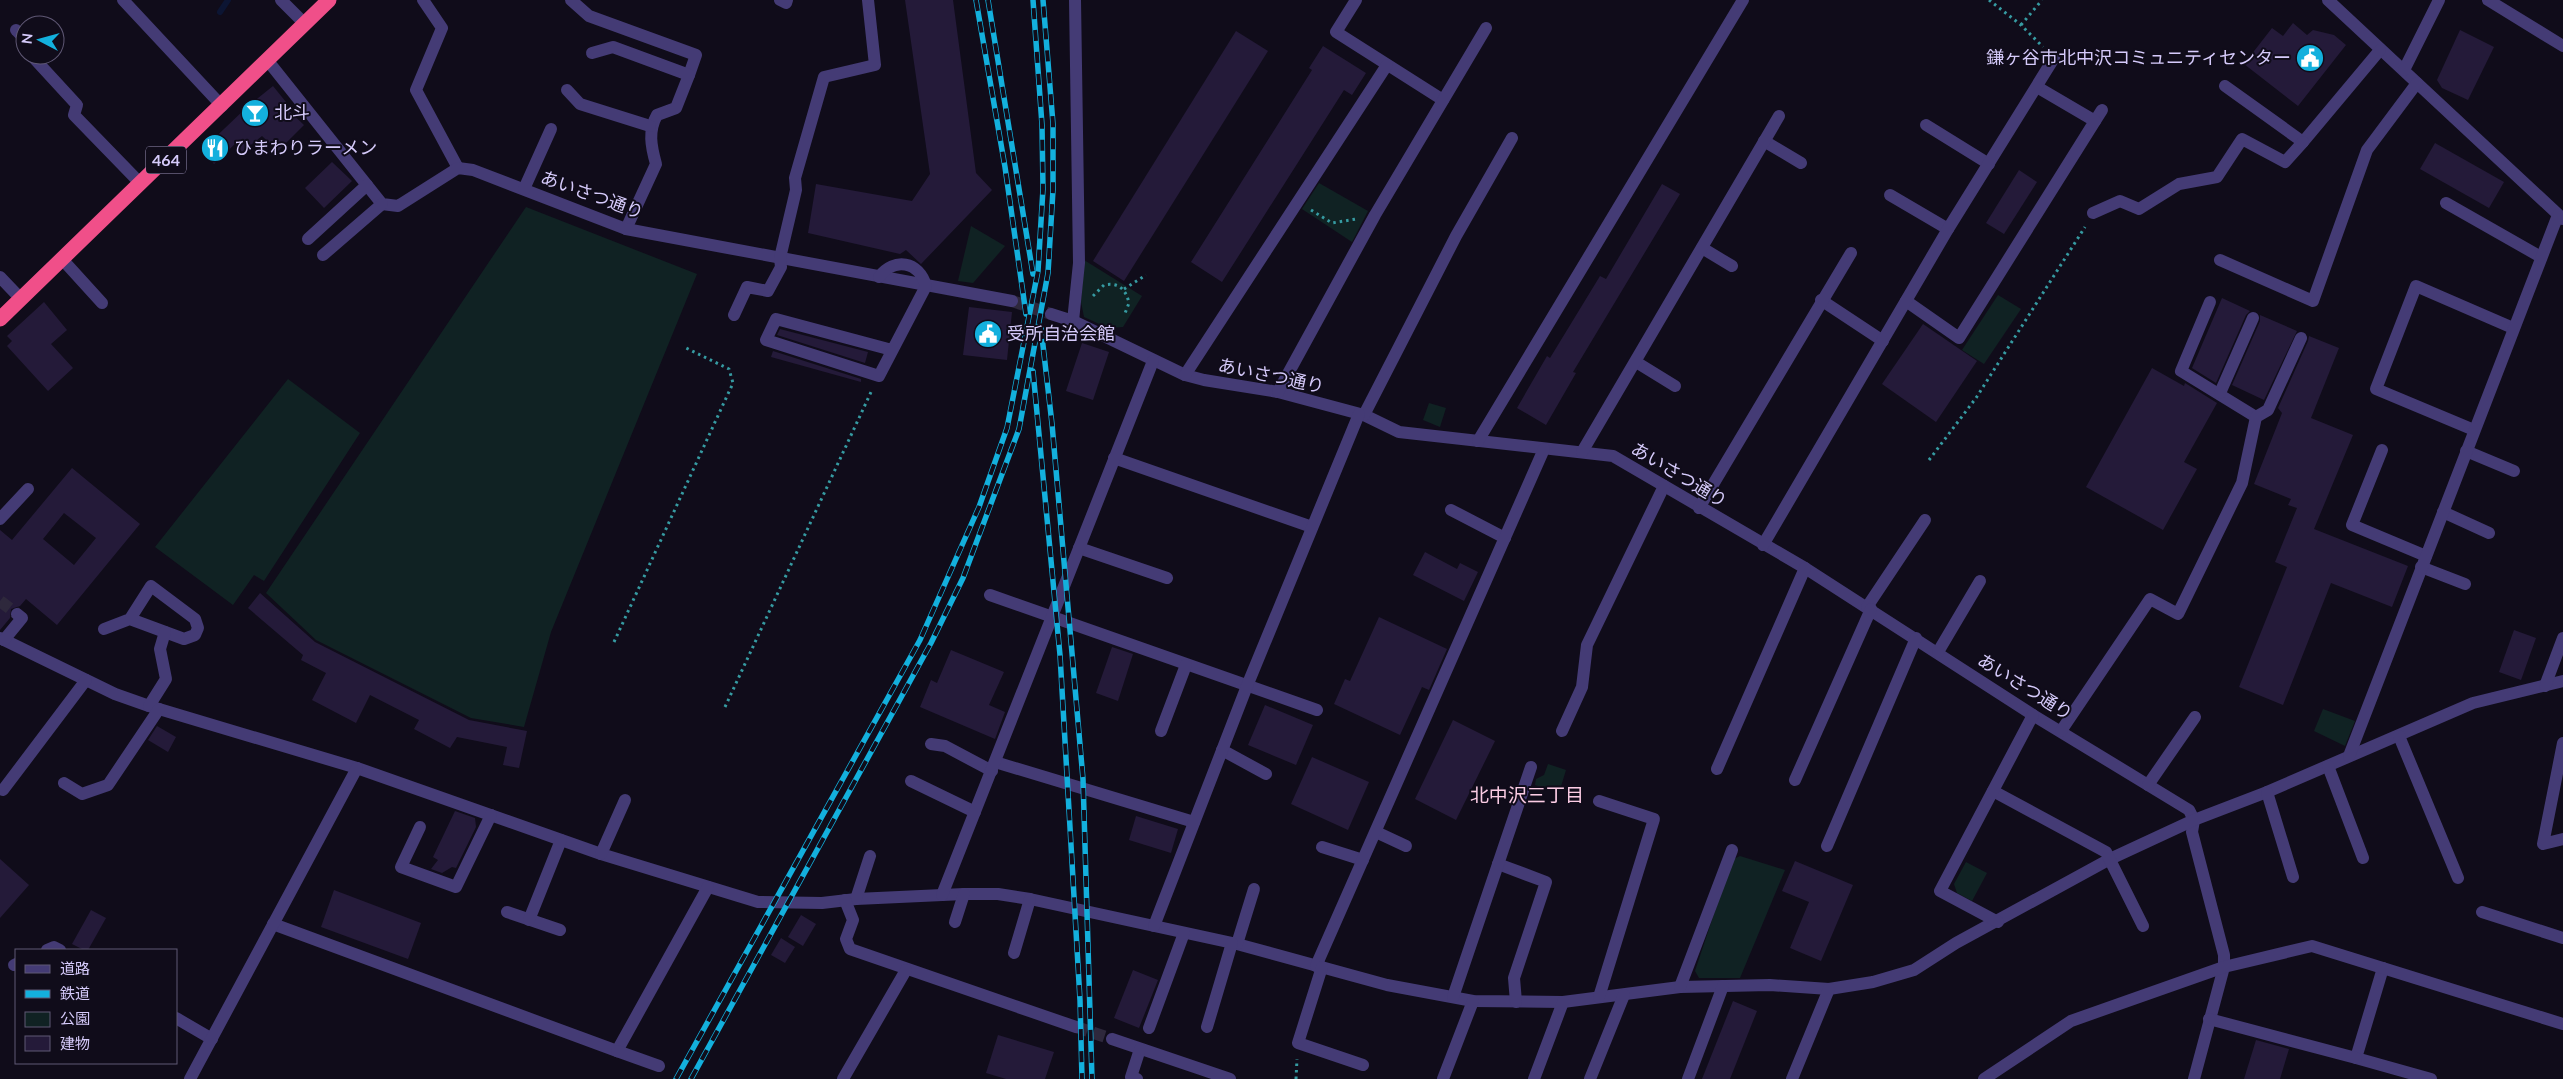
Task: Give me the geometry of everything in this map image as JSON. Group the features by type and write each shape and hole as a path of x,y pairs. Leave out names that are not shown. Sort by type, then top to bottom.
{"highway":[{"name":"464","path":"0,319 222,106 329,0"}],"street":[{"path":"124,0 222,106"},
{"path":"281,0 305,24"},
{"path":"268,61 382,204 398,206 458,168 416,90 442,28 423,0"},
{"path":"780,0 786,2 787,0"},
{"path":"734,315 747,287 768,291 781,267 780,258 796,190 796,178 824,77 875,66 868,0"},
{"path":"1073,321 1079,263 1075,0"},
{"path":"1356,0 1336,32 1443,100"},
{"path":"1478,441 1743,0"},
{"path":"2328,0 2561,217 2541,257 2513,328 2349,756"},
{"path":"2404,70 2439,0"},
{"path":"2488,0 2563,46"},
{"path":"573,1 589,16 696,55 676,108 657,114 650,126 651,145 656,164 626,229"},
{"path":"612,47 620,27"},
{"path":"1278,392 1376,215 1486,28"},
{"path":"592,53 612,47 689,75"},
{"path":"2093,214 2120,201 2139,210 2179,184 2217,177 2242,139 2285,162 2380,50"},
{"path":"1764,545 1948,229 2054,58"},
{"path":"40,65 77,105 74,115 141,184"},
{"path":"1185,375 1387,65"},
{"path":"2220,260 2312,301 2367,150 2417,83"},
{"path":"2225,86 2302,142"},
{"path":"2037,87 2095,121"},
{"path":"567,90 580,104 650,126"},
{"path":"1906,301 1959,338 2102,110"},
{"path":"1582,452 1778,116"},
{"path":"1926,125 1988,164"},
{"path":"524,189 551,129"},
{"path":"1154,926 1247,686 1312,527 1362,415 1456,236 1512,138"},
{"path":"1764,141 1801,163"},
{"name":"あいさつ通り","path":"458,168 473,170 626,229 1012,301"},
{"path":"308,239 367,185"},
{"path":"1890,195 1948,229"},
{"path":"2446,202 2541,257"},
{"path":"323,255 382,204"},
{"path":"1702,248 1732,266"},
{"path":"1699,508 1821,300 1851,253"},
{"path":"62,259 102,303"},
{"path":"879,277 890,266 904,264 919,271 926,286 879,376 766,340 776,319 892,350"},
{"path":"0,277 21,299"},
{"path":"2474,430 2376,389 2416,286 2513,328"},
{"path":"1821,300 1883,341"},
{"path":"2210,302 2182,371 2256,417"},
{"name":"あいさつ通り","path":"1051,314 1073,321 1185,375 1204,380 1278,392 1362,415 1399,432 1613,456 1699,508 1805,568 1869,608 2033,715 2189,810 2194,820"},
{"path":"2220,393 2253,318"},
{"path":"2061,731 2150,599 2178,614 2242,483 2256,417 2268,410 2301,338"},
{"path":"942,894 1153,361"},
{"path":"1636,362 1675,386"},
{"path":"1363,1065 1298,1043 1319,967 1363,860 1544,449"},
{"path":"2382,450 2352,526 2424,561 2465,584"},
{"path":"2466,450 2514,471"},
{"path":"1114,458 1312,527"},
{"path":"1562,731 1582,687 1587,645 1664,486"},
{"path":"0,519 28,489"},
{"path":"1451,510 1505,538"},
{"path":"2443,512 2489,532"},
{"path":"1795,780 1869,608 1925,520"},
{"path":"1079,548 1167,578"},
{"path":"1717,769 1805,568"},
{"path":"1938,652 1980,582"},
{"path":"104,629 130,619 151,586 195,619 198,628 195,635 184,638 130,619"},
{"path":"990,595 1317,710"},
{"path":"17,614 22,618 2,639 86,680 154,708 357,768 601,854 758,902 772,904 942,894 998,894 1030,899 1234,943 1387,985 1474,1001 1563,1002 1680,986 1770,985 1829,988 1873,982 1914,970 1956,943 1998,922 2110,859 2194,820 2267,792 2473,703 2563,681"},
{"path":"64,783 82,794 108,785 154,708 166,679 160,649 165,632"},
{"path":"1826,846 1916,638"},
{"path":"2545,686 2563,638"},
{"path":"1161,731 1186,665"},
{"path":"3,790 86,680"},
{"path":"1998,922 1940,891 2033,715"},
{"path":"2148,785 2195,718"},
{"path":"2399,736 2458,878"},
{"path":"2563,743 2543,844 2563,839"},
{"path":"931,744 945,746 993,766 1194,822"},
{"path":"1222,750 1266,774"},
{"path":"2328,766 2363,858"},
{"path":"1453,997 1531,767"},
{"path":"190,1079 357,768"},
{"path":"911,781 975,812"},
{"path":"1993,790 2106,852 2143,926"},
{"path":"2267,792 2292,876"},
{"path":"601,854 625,800"},
{"path":"1599,997 1654,819 1600,801"},
{"path":"420,827 400,867 456,887 491,815"},
{"path":"2194,820 2192,832 2224,955 2224,967 2194,1079"},
{"path":"1376,832 1406,846"},
{"path":"529,920 561,840"},
{"path":"1322,847 1363,860"},
{"path":"1680,986 1733,850"},
{"path":"870,856 850,900 852,920 846,939 850,949 906,970 1076,1027"},
{"path":"1498,864 1546,882 1514,978 1516,1002"},
{"path":"617,1051 708,886"},
{"path":"1207,1027 1234,943 1254,889"},
{"path":"955,922 964,894"},
{"path":"1014,953 1030,899"},
{"path":"507,912 560,930"},
{"path":"2482,912 2563,938"},
{"path":"273,924 658,1066"},
{"path":"1149,1028 1184,933"},
{"path":"1984,1079 2071,1021 2224,967 2312,946 2563,1024"},
{"path":"2356,1058 2383,968"},
{"path":"843,1079 906,970"},
{"path":"1688,1079 1722,986"},
{"path":"1792,1079 1829,988"},
{"path":"1590,1079 1624,995"},
{"path":"1444,1079 1474,1001"},
{"path":"1534,1079 1563,1002"},
{"path":"178,1019 212,1039"},
{"path":"2209,1019 2431,1079"},
{"path":"1112,1039 1230,1079"},
{"path":"1138,1079 1131,1077 1140,1049"}],"path":[{"path":"1989,0 2020,25 2054,58"},
{"path":"2020,25 2042,0"},
{"path":"1298,201 1332,223 1376,215"},
{"path":"1929,460 1976,398 2050,285 2093,214"},
{"path":"1124,289 1146,275"},
{"path":"1092,302 1093,295 1104,285 1111,284 1124,289 1130,303 1124,316"},
{"path":"614,642 733,383 729,369 684,347"},
{"path":"725,707 879,376"},
{"path":"1296,1073 1296,1079"}],"green space":[{"path":"1319,183 1368,211 1352,242 1302,209"},
{"path":"526,207 697,274 551,632 524,727 471,718 316,640 266,593"},
{"path":"971,226 1005,246 973,283 958,281"},
{"path":"1084,260 1142,296 1123,327 1108,328 1084,317 1081,302"},
{"path":"1998,295 2021,309 1984,364 1962,350"},
{"path":"288,379 360,433 264,581 254,575 233,605 155,547"},
{"path":"1429,403 1446,408 1440,427 1423,420"},
{"path":"2323,709 2355,721 2345,746 2314,731"},
{"path":"1548,764 1566,770 1559,793 1535,785 1536,779 1544,775"},
{"path":"1740,856 1785,870 1740,978 1699,978 1695,971 1732,860"},
{"path":"1966,862 1987,873 1972,901 1957,893 1954,884"}],"building":[{"path":"905,0 953,0 976,173 992,190 921,264 906,250 900,254 808,233 816,184 912,201 930,174"},
{"path":"2293,23 2307,35 2313,30 2334,35 2346,45 2298,106 2244,64 2272,28 2283,36"},
{"path":"2460,30 2494,47 2468,100 2442,88 2437,80"},
{"path":"1236,31 1268,51 1124,281 1093,261"},
{"path":"1323,46 1366,73 1352,95 1344,90 1222,282 1191,262 1312,70 1309,68"},
{"path":"273,86 286,102 283,105 304,125 278,151 262,136 242,152 236,143 214,164 202,150 247,107"},
{"path":"2435,143 2504,182 2489,208 2420,169"},
{"path":"332,162 352,181 324,208 305,188"},
{"path":"2019,170 2037,182 2004,234 1986,223"},
{"path":"1662,184 1680,194 1573,372 1576,373 1546,425 1517,408 1547,356 1550,358 1600,276 1606,279"},
{"path":"2222,298 2250,311 2246,315 2216,383 2192,368"},
{"path":"44,302 67,330 51,344 73,368 48,391 7,346 12,341 7,336"},
{"path":"969,307 1012,312 1007,360 963,355"},
{"path":"2260,315 2297,331 2264,400 2232,385 2260,321"},
{"path":"1923,324 1977,361 1936,422 1882,384"},
{"path":"780,329 868,352 865,363 777,335"},
{"path":"2309,336 2339,348 2311,418 2353,435 2314,529 2408,566 2392,607 2331,583 2283,705 2239,687 2287,567 2275,562 2297,508 2288,505 2291,499 2254,484 2282,413 2278,408"},
{"path":"1082,343 1109,352 1093,400 1066,391"},
{"path":"773,351 861,379 861,382 771,357"},
{"path":"2152,368 2184,386 2185,383 2217,403 2184,462 2197,469 2163,530 2086,487"},
{"path":"72,468 140,524 57,625 26,599 20,606 11,609 10,618 0,630 0,530 12,540","holes":["64,513 96,538 74,565 43,539"]},
{"path":"1425,552 1457,569 1460,563 1478,572 1464,601 1413,575"},
{"path":"260,593 315,642 469,720 527,731 519,768 503,765 507,747 457,737 450,748 414,729 419,720 370,695 356,723 312,700 326,673 301,660 303,655 248,608"},
{"path":"1379,617 1447,649 1429,690 1422,687 1400,735 1334,704 1345,679 1350,681"},
{"path":"2514,630 2536,638 2521,680 2499,672"},
{"path":"1112,647 1133,654 1118,701 1096,693"},
{"path":"951,650 1004,672 989,705 1005,712 995,739 920,707 931,680 937,683"},
{"path":"1265,705 1313,725 1296,765 1248,745"},
{"path":"1453,720 1495,741 1456,820 1415,799"},
{"path":"157,726 176,737 168,752 148,740"},
{"path":"1312,757 1369,782 1348,830 1291,804"},
{"path":"455,811 475,818 476,827 456,868 452,867 442,873 431,869 438,860 433,857"},
{"path":"1136,816 1178,829 1171,853 1129,840"},
{"path":"0,859 29,885 0,918"},
{"path":"1795,861 1853,885 1821,961 1790,948 1809,902 1782,891"},
{"path":"334,890 421,923 408,959 321,927"},
{"path":"91,910 106,918 89,949 82,949 72,944"},
{"path":"801,915 816,924 803,946 788,937"},
{"path":"781,938 795,947 785,963 771,955"},
{"path":"1133,970 1158,980 1139,1028 1114,1018"},
{"path":"1733,1001 1757,1011 1730,1079 1702,1079"},
{"path":"998,1035 1054,1052 1045,1079 1006,1079 986,1073"},
{"path":"2256,1040 2289,1049 2280,1079 2244,1079"}],"waterway":[{"path":"220,12 228,0"}],"tunnel":[{"path":"1012,301 1051,314"},
{"path":"0,601 17,614"},
{"path":"1076,1027 1112,1039"}],"railway":[{"path":"976,0 1005,167 1026,314"},
{"path":"988,0 1033,274"},
{"path":"676,1079 920,640 979,507 1007,428 1038,271 1043,189 1042,125 1033,0"},
{"path":"691,1079 931,643 963,578 1019,429 1048,273 1053,190 1053,124 1043,0"},
{"path":"1041,328 1052,424 1083,779 1092,1079"},
{"path":"1033,371 1060,655 1080,1000 1082,1079"}],"place":[{"name":"鎌ヶ谷市北中沢コミュニティセンター","path":"2310,58"},
{"name":"北斗","path":"255,113"},
{"name":"ひまわりラーメン","path":"215,148"},
{"name":"受所自治会館","path":"988,334"}],"district":[{"name":"北中沢三丁目","path":"1527,795"}]}
